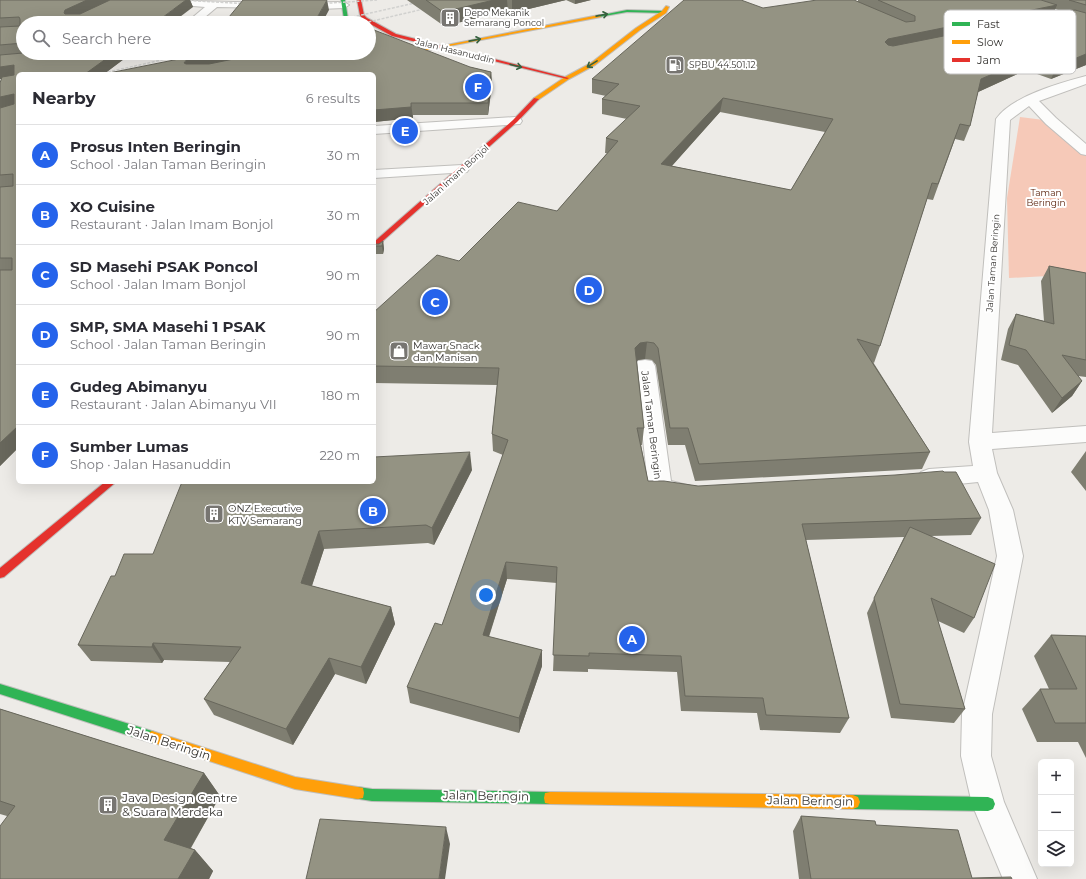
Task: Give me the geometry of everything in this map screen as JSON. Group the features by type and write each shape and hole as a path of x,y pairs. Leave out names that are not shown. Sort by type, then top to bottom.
{"street":[{"path":"157,0 214,5 272,7 344,3 346,16"},
{"name":"Jalan Hasanuddin","path":"359,0 363,16"},
{"path":"1012,0 1044,10"},
{"path":"200,16 214,5"},
{"name":"Jalan Imam Bonjol","path":"376,244 515,121 535,100 543,96 567,78 593,64 668,8 652,11 636,19"},
{"path":"423,50 612,13 652,11"},
{"path":"1076,20 1086,23"},
{"name":"Jalan Hasanuddin","path":"376,26 394,35 567,78"},
{"name":"Jalan Hasanuddin","path":"380,39 507,73"},
{"name":"Jalan Imam Bonjol","path":"535,100 534,95 544,83 565,65"},
{"name":"Jalan Taman Beringin","path":"986,473 980,442 1003,119 1011,110 1031,100 1086,80"},
{"path":"544,83 556,86"},
{"path":"1031,100 1051,121 1086,151"},
{"path":"376,130 467,122 515,121"},
{"path":"376,174 462,169"},
{"name":"Jalan Taman Beringin","path":"645,366 660,485 666,489 677,491 701,492"},
{"path":"980,442 1086,434"},
{"path":"910,480 986,473 1002,510 1010,556 977,714 976,756 988,804 1020,879"},
{"path":"0,574 109,484"},
{"name":"Jalan Beringin","path":"0,689 295,783 372,795 988,804"}],"green space":[{"name":"Taman Beringin","path":"1020,117 1044,120 1086,153 1086,272 1084,274 1009,278 1007,198"}],"building":[{"path":"0,0 87,0 65,10 64,13 80,14 110,0 186,0 164,16 16,16 0,18"},
{"path":"243,0 327,0 318,16 230,16"},
{"path":"426,0 494,0 443,12"},
{"path":"684,0 741,0 763,8 817,0 854,0 906,22 915,21 915,16 878,0 1041,0 1057,5 1032,10 944,10 944,28 888,39 885,42 888,45 893,46 944,36 944,74 993,74 981,79 970,126 960,124 938,184 932,183 880,346 857,339 930,452 699,464 688,428 670,428 658,348 654,343 647,342 640,343 635,348 644,428 637,428 648,481 664,481 698,486 943,471 956,472 981,518 802,524 849,718 766,715 763,698 685,696 681,656 589,653 589,656 553,655 557,567 506,562 483,635 542,650 519,718 407,687 435,623 442,625 508,440 492,434 499,368 376,366 376,310 437,255 459,261 518,202 557,211 618,141 606,138 640,106 602,99 619,84 592,79","holes":["723,98 833,119 791,190 661,164"]},
{"path":"1069,0 1086,0 1086,5"},
{"path":"1076,10 1086,13 1086,54 1076,58"},
{"path":"16,26 16,44 0,45 0,27"},
{"path":"376,31 470,67 491,72 488,103 411,103 411,107 376,110 376,72 114,72 174,60 186,60 184,63 186,64 209,64 229,60 376,60"},
{"path":"16,54 16,60 104,60 88,72 16,72 16,428 0,443 0,270 12,270 12,258 0,258 0,187 13,186 13,174 0,175 0,108 14,104 14,94 0,97 0,83 2,77 14,75 14,65 0,67 0,55"},
{"path":"383,241 382,246 376,246 376,244"},
{"path":"1049,266 1086,273 1086,360 1062,355 1082,381 1062,398 1026,350 1009,345 1016,314 1054,324"},
{"path":"470,452 432,528 426,525 319,531 301,583 391,607 361,667 329,658 286,729 204,699 241,647 153,643 152,647 78,645 111,576 115,576 124,554 153,554 181,484 376,484 376,457"},
{"path":"910,527 995,564 974,618 931,598 965,709 900,704 874,598"},
{"path":"1051,635 1086,636 1086,723 1055,723 1040,689 1077,689"},
{"name":"Java Design Centre & Suara Merdeka","path":"0,709 204,773 164,840 195,850 178,879 0,879 0,826 15,806 0,801"},
{"path":"801,816 875,821 876,825 958,830 972,878 1011,877 1012,879 811,879"},
{"path":"320,819 446,827 439,879 306,879"}],"railway":[{"path":"180,0 250,4"},
{"path":"316,4 377,0"},
{"path":"357,16 428,0"},
{"path":"376,20 432,7"},
{"path":"108,72 162,60"}],"traffic: fast":[{"path":"343,0 346,16"},
{"path":"599,16 627,11 664,12"},
{"path":"0,689 152,737"},
{"path":"358,793 372,795 550,798"},
{"path":"853,802 988,804"}],"traffic: slow":[{"path":"1012,0 1044,10"},
{"path":"536,99 567,78 593,64 638,29 664,12 667,7"},
{"path":"423,50 599,16"},
{"path":"1076,20 1086,23"},
{"path":"152,737 295,783 358,793"},
{"path":"550,798 853,802"}],"traffic: jam":[{"path":"359,0 363,16"},
{"path":"376,25 394,35 567,78"},
{"path":"376,244 515,121 536,99"},
{"path":"0,574 109,484"}],"place":[{"name":"Depo Mekanik Semarang Poncol","path":"450,18"},
{"name":"SPBU 44.501.12","path":"675,65"},
{"name":"Sumber Lumas","path":"478,87"},
{"name":"Gudeg Abimanyu","path":"405,131"},
{"name":"SMP, SMA Masehi 1 PSAK","path":"589,290"},
{"name":"SD Masehi PSAK Poncol","path":"435,302"},
{"name":"Mawar Snack dan Manisan","path":"399,351"},
{"name":"XO Cuisine","path":"373,511"},
{"name":"ONZ Executive KTV Semarang","path":"214,514"},
{"name":"Prosus Inten Beringin","path":"632,639"},
{"name":"Java Design Centre & Suara Merdeka","path":"108,805"}]}
